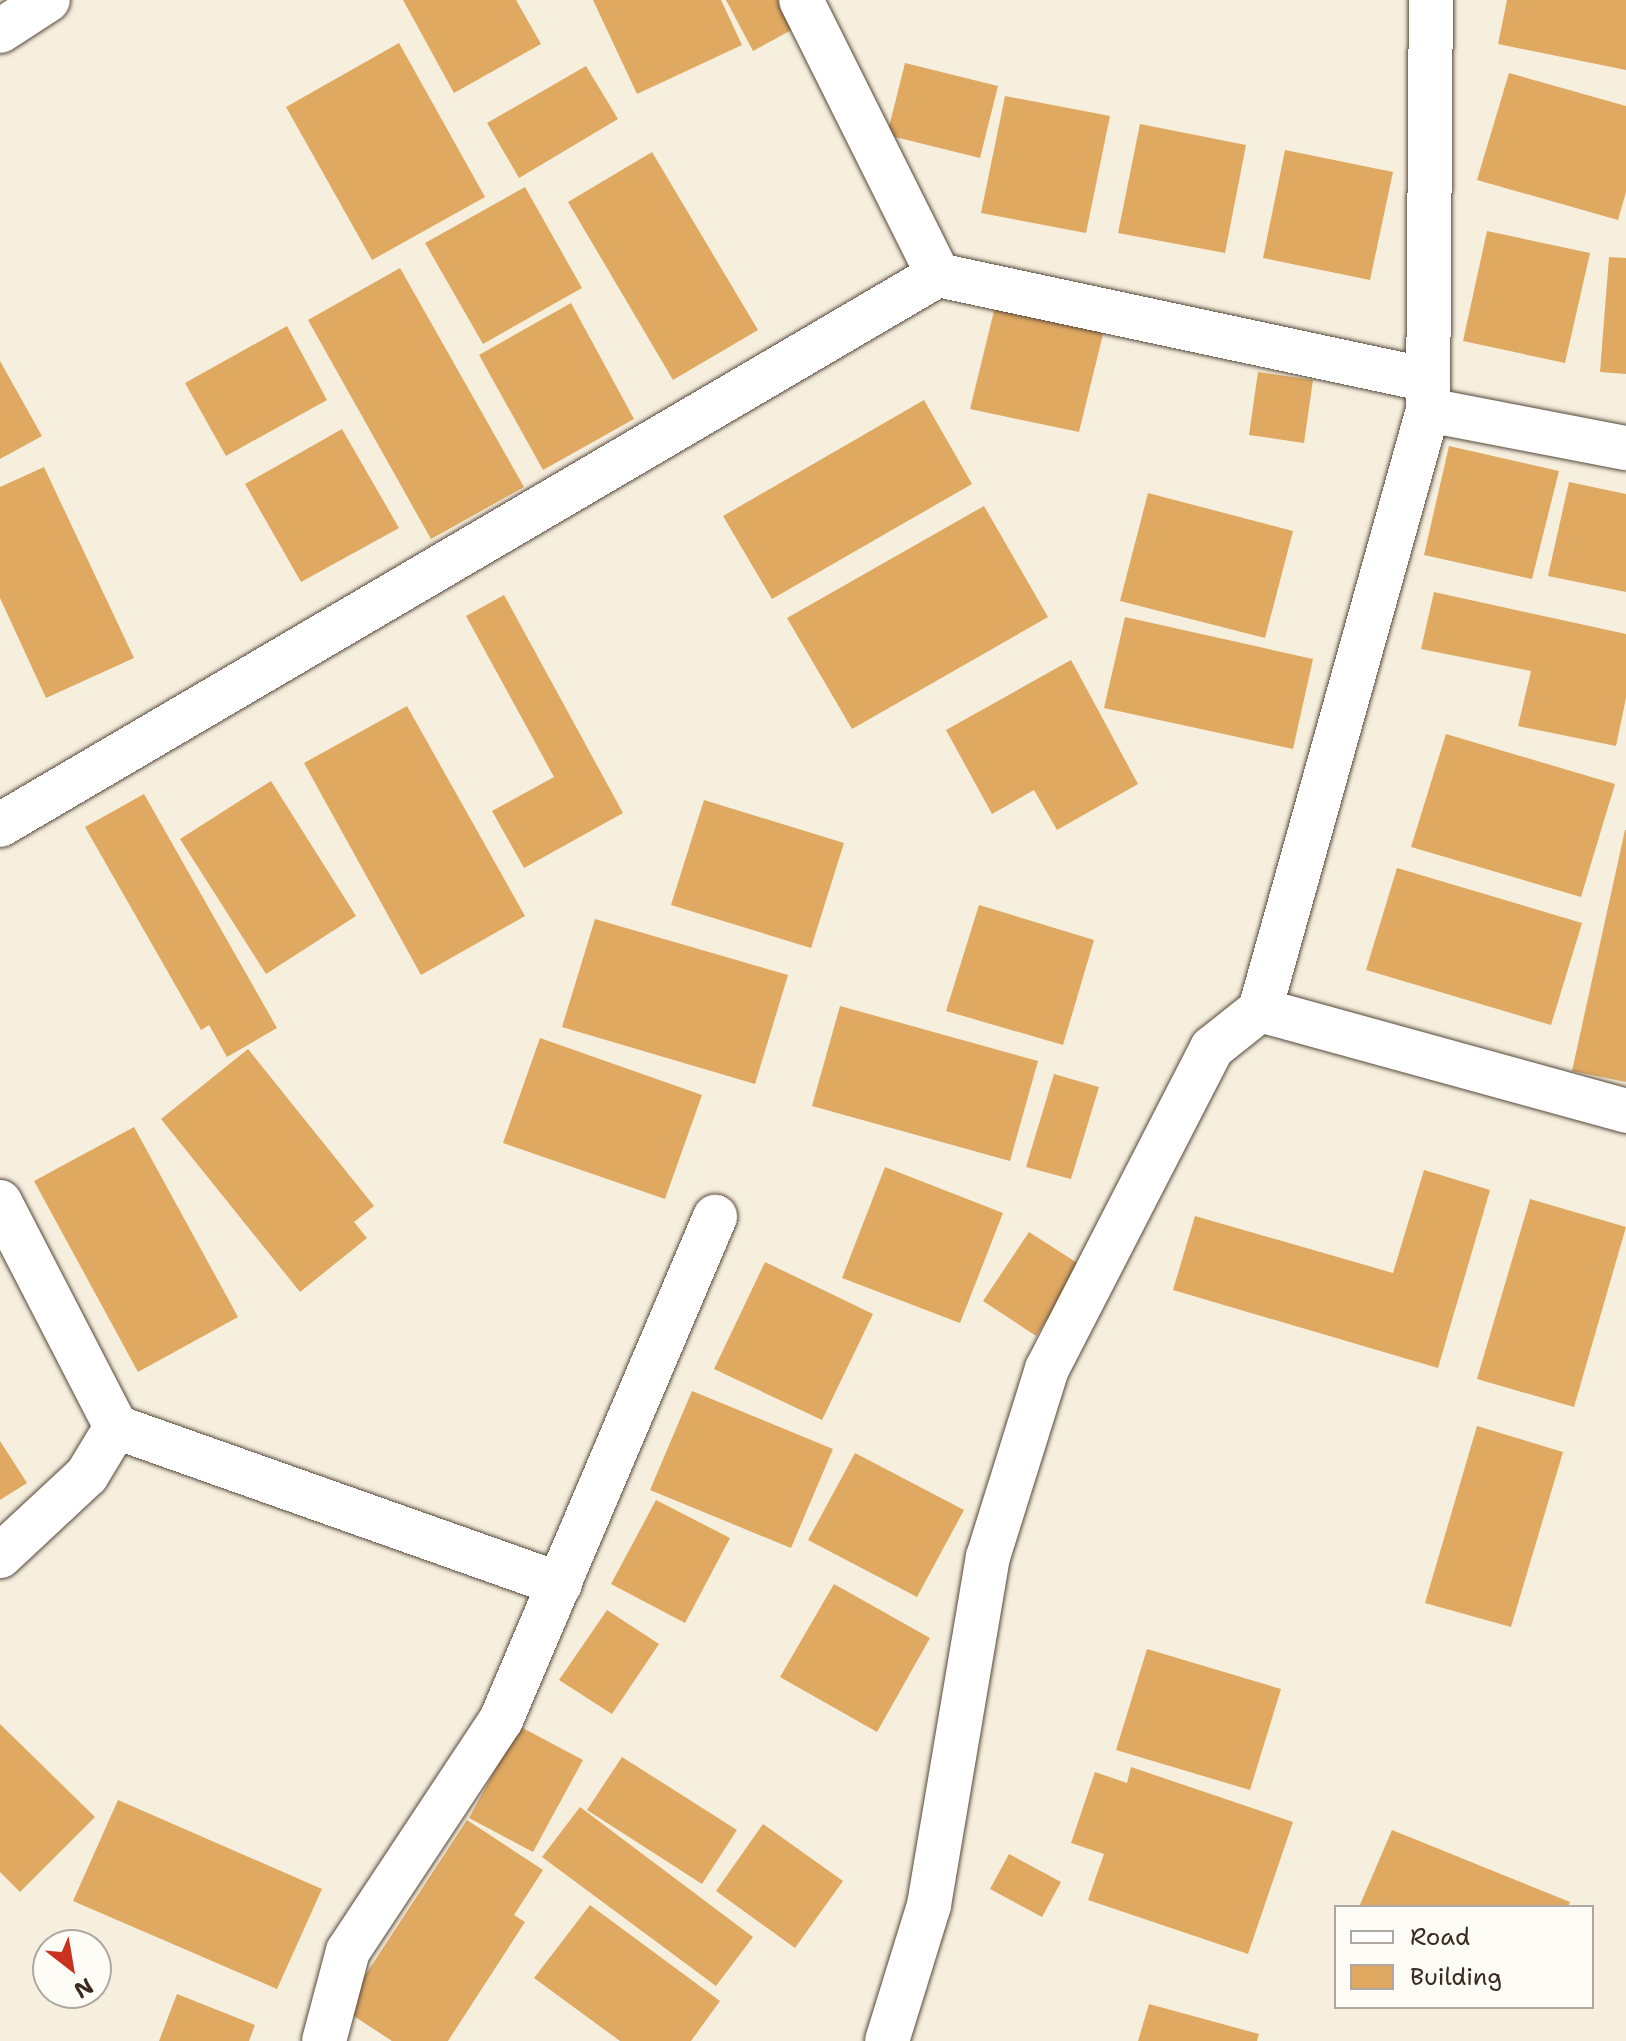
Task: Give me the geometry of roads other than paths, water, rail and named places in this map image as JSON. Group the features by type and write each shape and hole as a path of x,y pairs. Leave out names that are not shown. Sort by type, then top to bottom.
{"street":[{"path":"0,31 48,0"},
{"path":"801,0 938,275"},
{"path":"887,2041 929,1905 988,1557 1047,1369 1212,1048 1260,1010 1428,395 1431,0"},
{"path":"0,825 938,275 1428,395 1626,448"},
{"path":"1260,1010 1626,1111"},
{"path":"0,1202 116,1427 560,1584"},
{"path":"324,2041 348,1951 501,1720 715,1217"},
{"path":"0,1556 87,1475 116,1427"}]}
